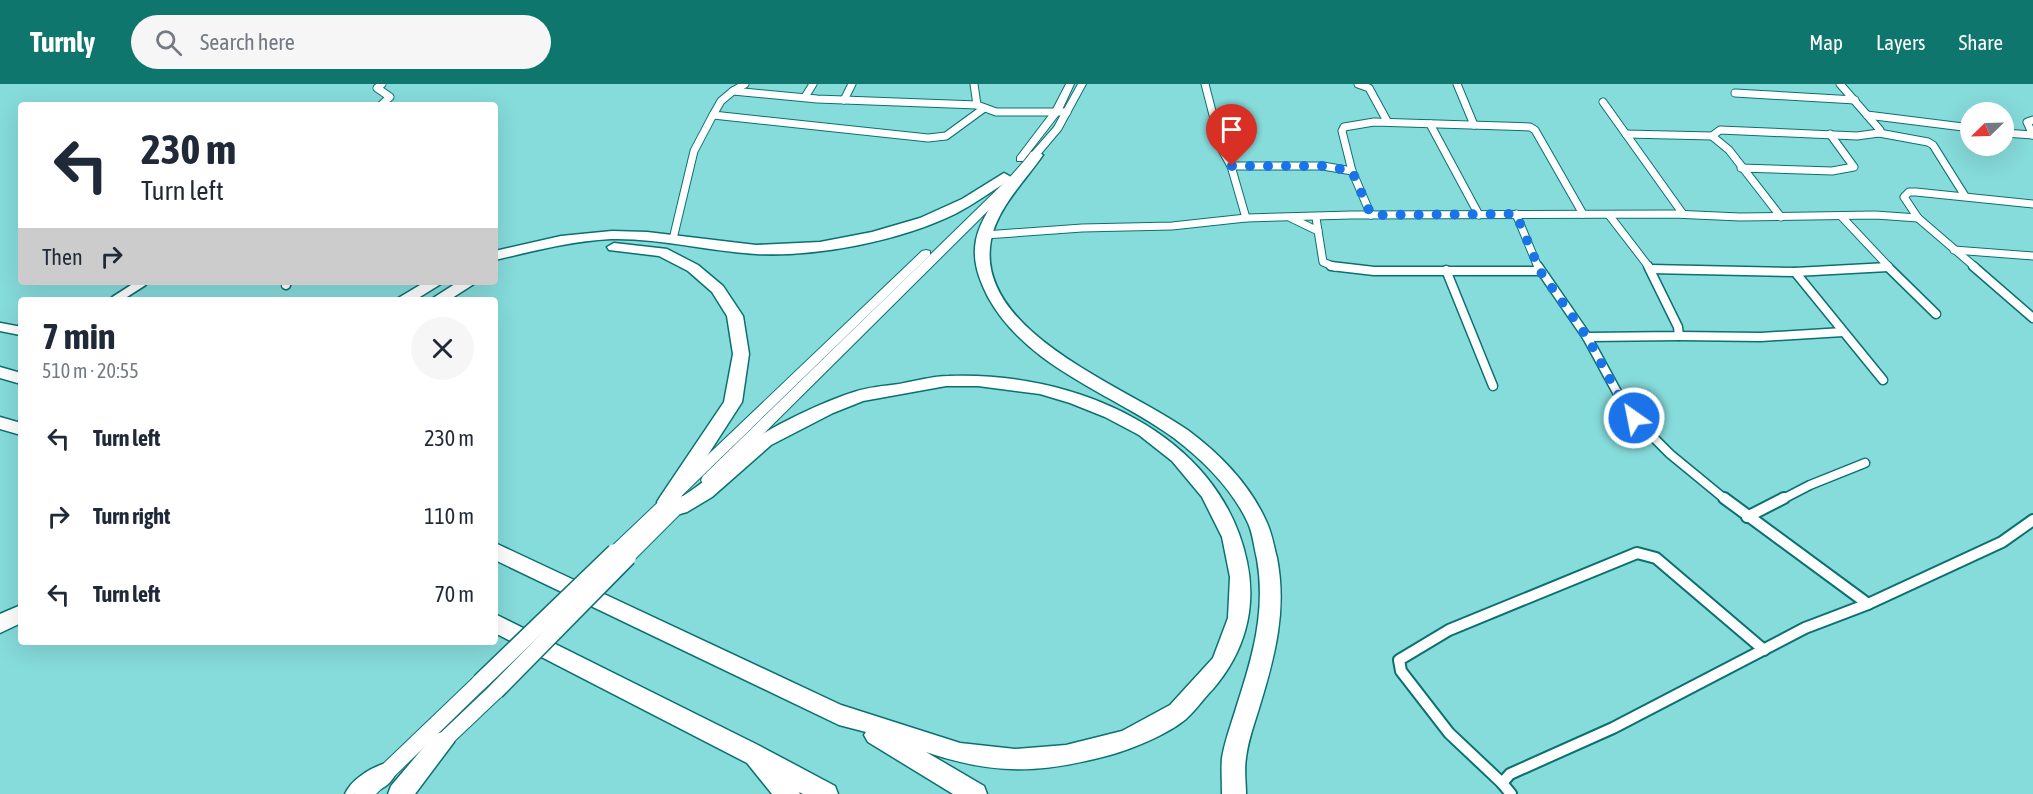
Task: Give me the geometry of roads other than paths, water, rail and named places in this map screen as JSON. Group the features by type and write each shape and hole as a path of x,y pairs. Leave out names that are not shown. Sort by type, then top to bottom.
{"highway":[{"path":"1036,155 991,220 985,235 981,250 985,274 994,297 1014,325 1047,352 1181,434 1226,473 1258,524 1272,575 1269,637 1235,755 1234,794"},
{"path":"498,255 527,247 584,238 630,235 714,246 776,250 860,240 922,222 944,213 966,203 1005,177"},
{"path":"498,268 531,256 559,250 615,246 662,252 693,268 718,289 735,316 741,354 733,402 687,475 673,504"},
{"path":"408,297 430,285"},
{"path":"443,297 464,285"},
{"path":"0,365 18,368"},
{"path":"0,372 18,378"},
{"path":"673,504 705,492 765,441 827,409 859,396 946,381 978,381 1040,389 1076,399 1111,413 1145,431 1169,450 1209,493 1232,537 1240,577 1239,618 1222,663 1178,712 1127,740 1066,756 1015,760 960,753 837,713"},
{"path":"0,423 18,428"},
{"path":"498,552 837,713 975,794"},
{"path":"0,624 18,615"},
{"path":"498,625 750,752 826,794"},
{"path":"400,794 442,742"},
{"path":"750,752 788,794"},
{"path":"357,794 386,785"}],"street":[{"path":"382,84 377,88 390,97 384,102"},
{"path":"673,239 694,151 726,94 745,84"},
{"path":"805,98 813,84"},
{"path":"844,100 852,84"},
{"path":"974,84 976,105"},
{"path":"386,785 1005,177 1062,112 1070,84"},
{"path":"673,504 849,343 1036,155 1082,84"},
{"path":"1205,84 1222,150 1232,166 1246,218"},
{"path":"1358,84 1369,88 1387,121"},
{"path":"1457,84 1474,125"},
{"path":"1840,84 1880,130 1879,133"},
{"path":"733,91 805,98 976,105 996,112 1062,112"},
{"path":"1735,93 1855,100"},
{"path":"1603,102 1683,214"},
{"path":"713,115 844,131 938,138 946,136 983,109"},
{"path":"1867,115 1960,127"},
{"path":"2014,134 2033,135 2027,122 2033,120"},
{"path":"1371,215 1352,171 1341,131 1344,127 1387,121 1523,126 1535,130 1583,214"},
{"path":"1430,124 1479,215"},
{"path":"1712,136 1720,130 1857,136 1879,133 1928,142 1933,145 1965,196"},
{"path":"1626,134 1712,136 1729,150 1781,217"},
{"path":"1741,168 1832,171 1854,167 1830,134"},
{"path":"1232,166 1323,166 1352,171"},
{"path":"2033,204 1916,192 1905,194 1904,197 1918,218 2033,318"},
{"path":"1516,214 1540,271 1587,337 1624,405 1634,418 1670,454 1747,517 1868,604"},
{"path":"985,235 1082,228 1172,226 1287,216 1316,218 1371,215 1683,214 1918,218"},
{"path":"1610,215 1650,269 1678,327 1679,336"},
{"path":"1287,216 1318,231"},
{"path":"1841,216 1936,314"},
{"path":"1316,218 1323,262 1328,265 1374,272 1540,271"},
{"path":"1954,250 2033,256"},
{"path":"1650,269 1795,272 1888,267"},
{"path":"1446,270 1493,386"},
{"path":"1795,272 1883,380"},
{"path":"120,297 138,285"},
{"path":"0,327 18,330"},
{"path":"1587,337 1679,336 1741,340 1843,332"},
{"path":"1747,517 1810,485 1865,463"},
{"path":"1502,783 1510,774 1613,728 1719,670 1805,628 1868,604 2002,542 2033,520"},
{"path":"1511,794 1449,733 1401,671 1399,660 1449,630 1637,553 1656,558 1764,650"},
{"path":"364,794 386,785 442,742 488,687"}]}
